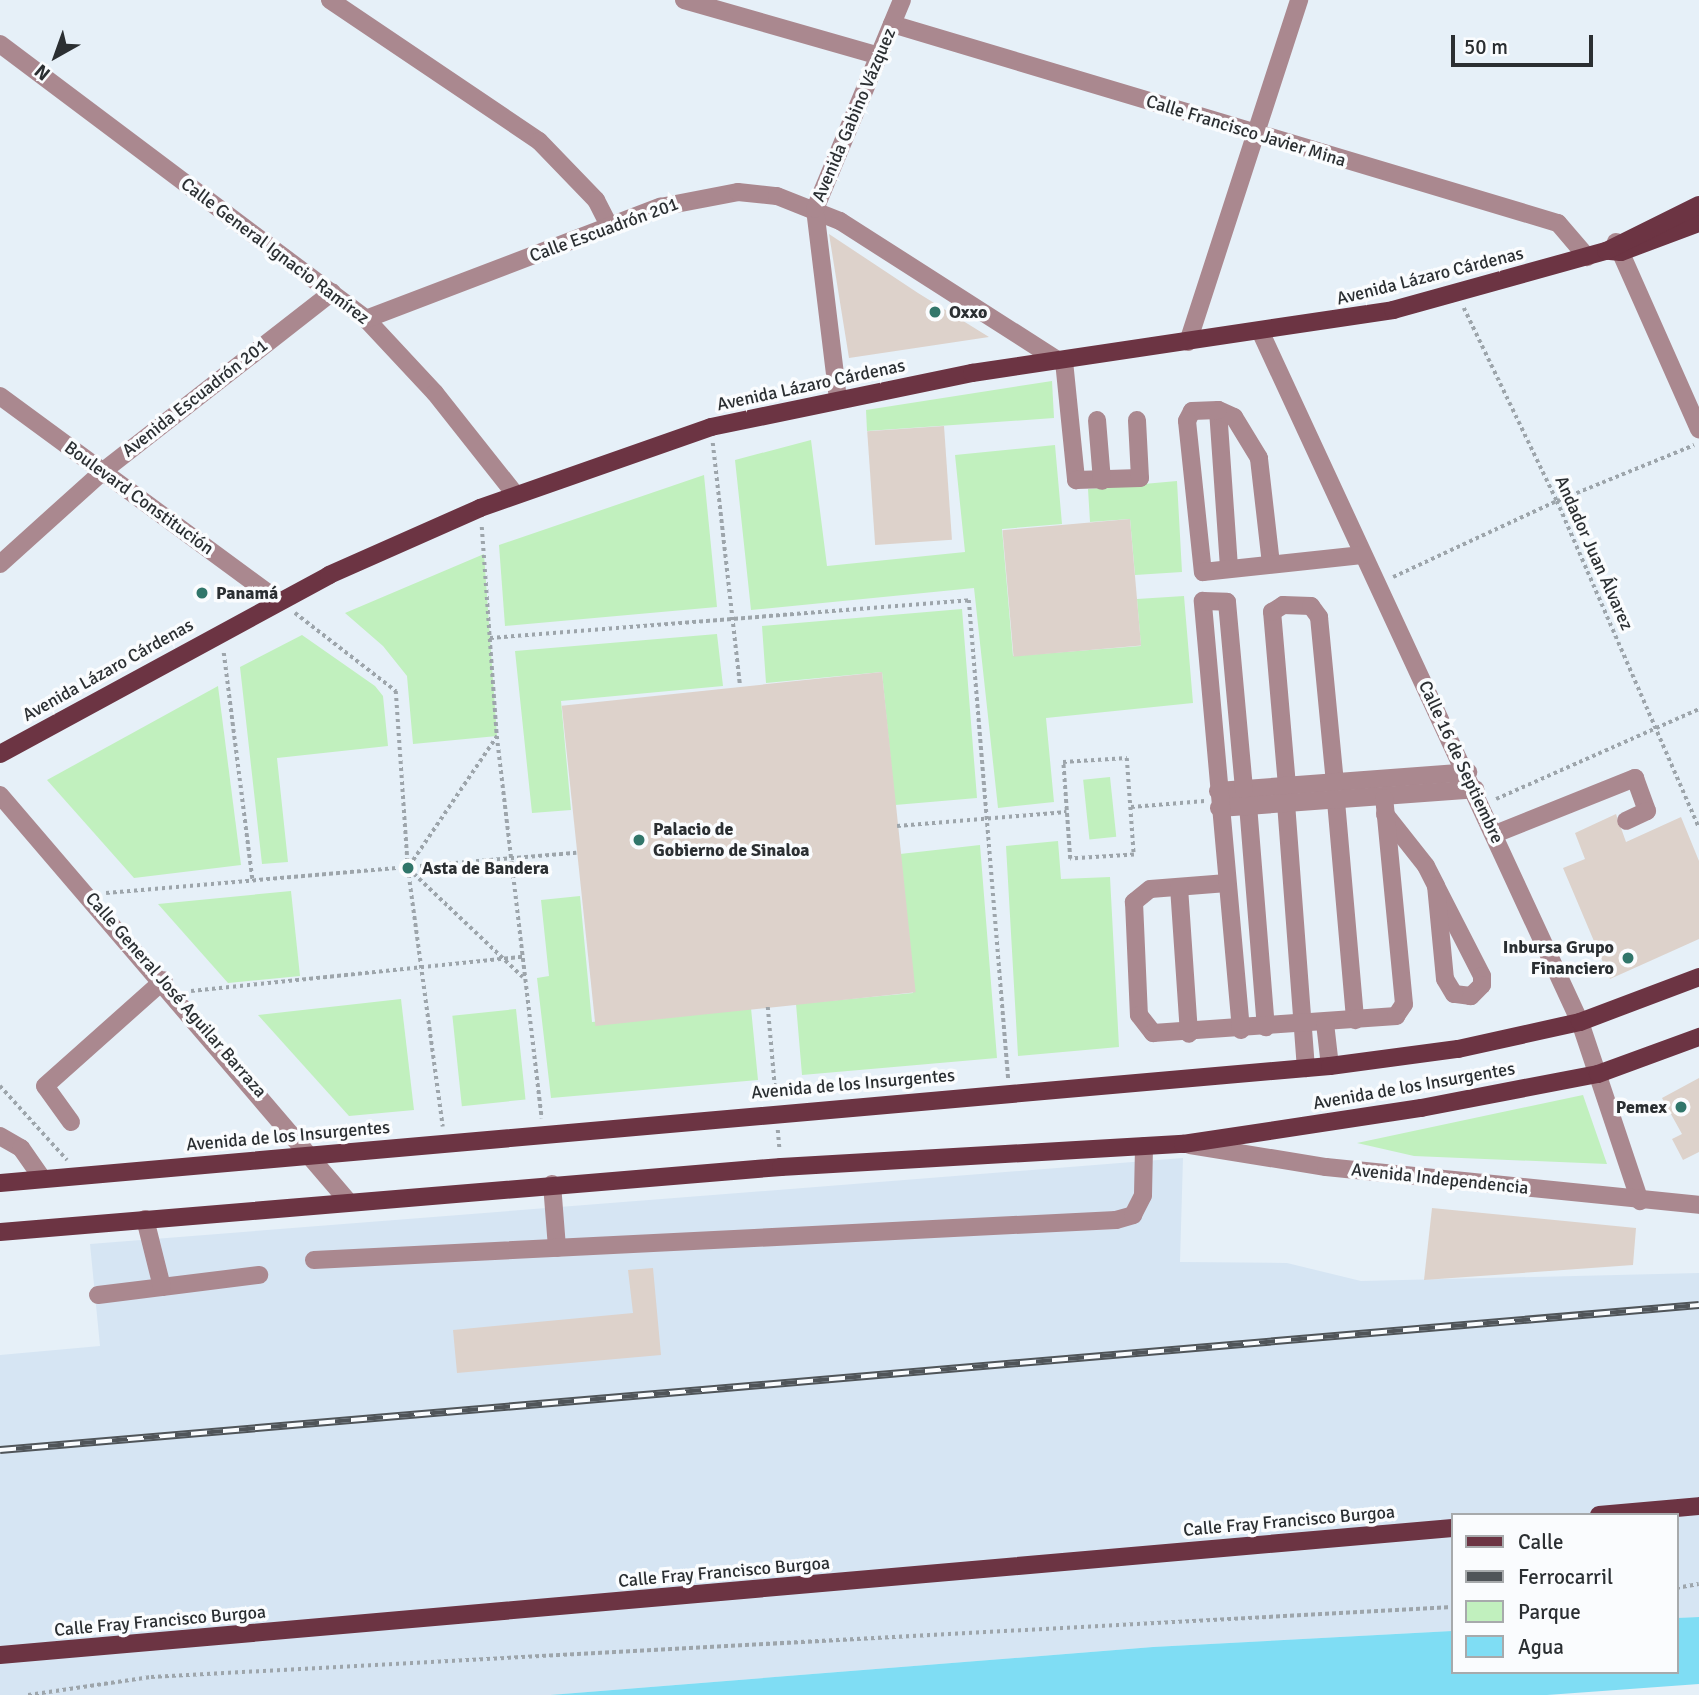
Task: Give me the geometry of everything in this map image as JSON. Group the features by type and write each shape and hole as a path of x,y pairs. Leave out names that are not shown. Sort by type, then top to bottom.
{"main road":[{"name":"Avenida Lázaro Cárdenas","path":"1614,248 1699,205"},
{"name":"Avenida Lázaro Cárdenas","path":"0,754 278,600 515,494 711,427 838,399 1061,361 1261,333 1457,294 1699,223"},
{"name":"Avenida de los Insurgentes","path":"0,1183 1009,1090 1330,1066 1458,1049 1580,1022 1699,978"},
{"name":"Avenida de los Insurgentes","path":"0,1232 552,1184 1183,1144 1421,1108 1598,1074 1699,1037"},
{"path":"1621,1513 1699,1506"},
{"name":"Calle Fray Francisco Burgoa","path":"0,1655 1450,1528"}],"street":[{"path":"330,0 539,141 596,200 609,225"},
{"path":"684,0 879,56"},
{"name":"Avenida Gabino Vázquez","path":"838,399 815,209 902,0"},
{"path":"1188,342 1299,0"},
{"name":"Calle Francisco Javier Mina","path":"892,24 1559,223 1587,257"},
{"name":"Calle General Ignacio Ramírez","path":"0,44 366,319 435,393 515,494"},
{"name":"Calle Escuadrón 201","path":"366,319 609,225 684,201 738,192 815,209 1061,361"},
{"path":"1614,248 1699,429"},
{"name":"Avenida Escuadrón 201","path":"0,564 102,472 332,292"},
{"name":"Calle 16 de Septiembre","path":"1261,333 1376,585 1468,772 1580,1022 1640,1201"},
{"path":"1061,361 1075,478 1102,481 1140,478 1137,420"},
{"name":"Boulevard Constitución","path":"0,396 278,600"},
{"path":"1271,564 1259,458 1240,422 1219,410 1196,410 1187,421 1201,568 1205,572 1362,555"},
{"path":"1219,410 1229,569"},
{"path":"1097,420 1102,481"},
{"path":"1241,1030 1200,603 1221,598 1227,602 1266,1027"},
{"path":"1306,1068 1272,612 1283,605 1311,606 1319,617 1335,782"},
{"path":"1286,795 1335,782 1468,772"},
{"path":"1495,834 1635,778 1647,811 1626,821"},
{"name":"Calle General José Aguilar Barraza","path":"0,795 169,986 313,1155 347,1200"},
{"path":"1219,799 1286,795 1385,806 1479,797"},
{"path":"1336,801 1355,1020"},
{"path":"1385,806 1436,886 1482,976 1482,985 1471,996 1454,994 1445,979 1436,886"},
{"path":"1227,883 1142,891 1134,902 1139,1015 1153,1033 1189,1034 1396,1016 1404,1004 1385,806"},
{"path":"1179,887 1189,1034"},
{"path":"71,1122 45,1086 169,986"},
{"path":"1325,1023 1330,1066"},
{"path":"0,1136 21,1148 42,1178"},
{"name":"Avenida Independencia","path":"1183,1144 1326,1167 1699,1205"},
{"path":"314,1260 1116,1220 1133,1215 1143,1195 1144,1146"},
{"path":"552,1184 557,1248"},
{"path":"145,1219 162,1287"},
{"path":"98,1295 259,1275"}],"path":[{"name":"Andador Juan Álvarez","path":"1457,294 1557,501 1699,827"},
{"path":"711,427 740,685"},
{"path":"1376,585 1557,501 1699,443"},
{"path":"480,508 497,736 544,1134"},
{"path":"278,600 396,691 408,868 446,1143"},
{"path":"490,638 969,600 991,818 1009,1090"},
{"path":"221,630 253,881"},
{"path":"1479,797 1699,709"},
{"path":"408,868 497,736"},
{"path":"1127,758 1134,855 1070,859 1066,812 1063,762 1127,758"},
{"path":"897,826 1066,812"},
{"path":"90,894 576,853"},
{"path":"408,868 506,958 525,979"},
{"path":"169,986 522,957"},
{"path":"768,1007 771,1045"},
{"path":"0,1086 80,1174"},
{"path":"1678,1588 1699,1584"},
{"path":"28,1695 176,1676 1450,1606"}],"shaded area":[{"path":"1183,1158 1180,1262 1287,1263 1361,1281 1699,1273 1699,1617 1678,1618 1678,1513 1450,1513 1450,1631 1153,1647 550,1695 0,1695 0,1355 100,1346 90,1244"}],"green space":[{"path":"1052,381 1054,418 867,431 866,410"},
{"path":"811,440 827,566 965,552 955,455 1055,445 1062,524 1002,529 1013,656 1141,646 1137,599 1184,596 1193,703 1046,718 1054,802 998,808 974,588 751,610 735,460"},
{"path":"704,475 717,607 505,626 499,545"},
{"path":"1177,481 1182,572 1135,575 1130,519 1090,522 1088,489"},
{"path":"484,554 497,736 413,744 407,676 383,646 345,613"},
{"path":"962,609 977,798 895,805 882,672 766,683 762,626"},
{"path":"717,634 723,686 561,701 571,810 532,813 515,651"},
{"path":"302,635 375,686 383,696 388,746 277,758 288,862 262,864 240,667"},
{"path":"218,686 241,865 134,878 47,780"},
{"path":"1110,777 1116,837 1089,839 1083,780"},
{"path":"1058,841 1061,879 1110,877 1119,1047 1018,1056 1006,846"},
{"path":"980,845 997,1058 802,1075 796,1004 913,993 900,854"},
{"path":"291,891 300,976 228,983 158,904"},
{"path":"580,896 592,1022 751,1008 758,1080 551,1098 537,978 549,976 541,900"},
{"path":"401,999 414,1110 349,1116 258,1015"},
{"path":"516,1009 526,1100 462,1106 452,1016"},
{"path":"1583,1095 1607,1164 1414,1156 1357,1143"}],"water":[{"path":"1699,1617 1699,1684 1547,1695 550,1695 1153,1647 1450,1631 1450,1674 1678,1674 1678,1618"}],"building":[{"path":"829,234 918,293 989,337 849,358"},
{"path":"944,426 952,540 875,545 867,431"},
{"path":"1130,519 1141,646 1014,657 1002,530"},
{"name":"Palacio de Gobierno de Sinaloa","path":"882,672 916,992 595,1026 562,706"},
{"path":"1616,814 1626,842 1681,817 1699,861 1699,939 1610,979 1563,868 1585,859 1575,833"},
{"path":"1699,1078 1699,1152 1683,1160 1672,1139 1682,1134 1662,1098"},
{"path":"1432,1208 1636,1228 1633,1265 1424,1280"},
{"path":"653,1268 661,1355 457,1373 453,1330 633,1313 628,1270"}],"railway":[{"path":"0,1450 1699,1305"}],"place":[{"name":"Oxxo","path":"935,312"},
{"name":"Panamá","path":"202,593"},
{"name":"Palacio de Gobierno de Sinaloa","path":"639,840"},
{"name":"Asta de Bandera","path":"408,868"},
{"name":"Inbursa Grupo Financiero","path":"1628,958"},
{"name":"Pemex","path":"1681,1107"}]}
